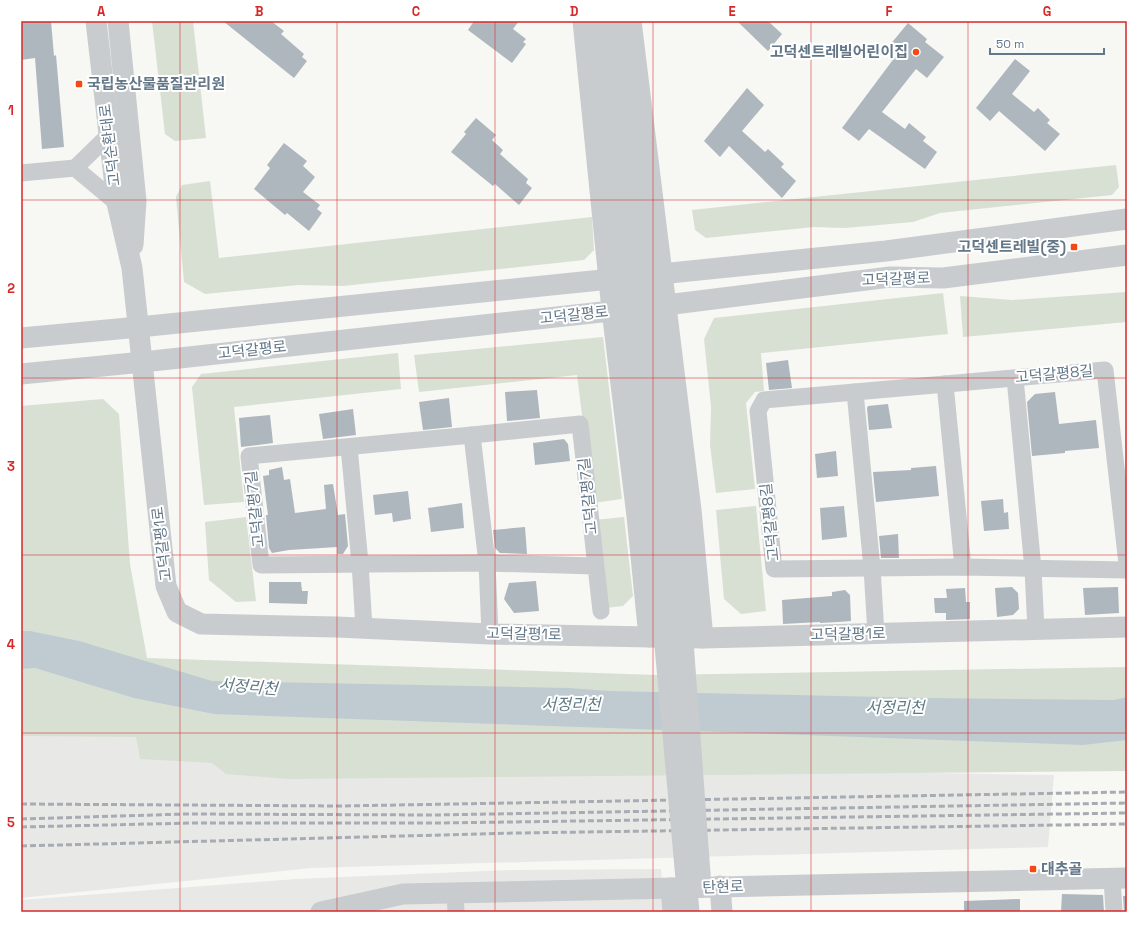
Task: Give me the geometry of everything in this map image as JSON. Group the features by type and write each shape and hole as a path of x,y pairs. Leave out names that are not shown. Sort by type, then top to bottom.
{"street":[{"name":"고덕순환대로","path":"96,21 117,203 132,268 143,362"},
{"name":"고덕순환대로","path":"118,21 136,201 132,268"},
{"path":"583,21 612,310 637,516 649,637"},
{"path":"598,21 657,557 689,912"},
{"path":"617,21 677,559 703,912"},
{"path":"631,21 691,510 703,638"},
{"path":"21,173 75,168 109,135"},
{"path":"75,168 117,203"},
{"name":"고덕갈평로","path":"21,338 886,251 1127,219"},
{"name":"고덕갈평로","path":"21,374 666,305 890,277 943,278 1127,255"},
{"name":"고덕갈평1로","path":"143,362 166,586 177,612 201,624 364,628 490,634 703,638 1127,627"},
{"name":"고덕갈평8길","path":"1127,564 1105,370 764,400 758,411 774,569 963,567 1127,570"},
{"path":"1015,378 1033,569 1036,630"},
{"path":"945,384 963,567"},
{"path":"855,392 872,568 876,634"},
{"name":"고덕갈평7길","path":"580,424 596,566 487,563 261,565 249,456 349,447 580,424"},
{"path":"472,435 487,563 490,634"},
{"path":"349,447 360,563 364,628"},
{"path":"637,516 691,510"},
{"path":"596,566 601,611"},
{"path":"1114,912 1119,878"},
{"name":"탄현로","path":"322,912 403,894 455,903 720,886 1119,878"},
{"path":"720,886 722,912"},
{"path":"671,888 673,912"},
{"path":"366,912 403,894"}],"shaded area":[{"path":"152,21 193,21 206,138 175,141 165,134"},
{"path":"1116,165 1119,187 1112,195 940,213 913,222 845,228 814,227 706,238 695,230 692,210"},
{"path":"210,181 219,258 592,217 594,250 584,260 343,286 299,285 205,294 184,282 176,197 182,185"},
{"path":"1127,292 1127,322 963,337 960,296 1012,300"},
{"path":"943,293 948,334 761,353 764,391 755,392 746,403 755,489 716,493 710,445 711,407 704,339 714,318"},
{"path":"603,337 622,499 593,503 577,375 419,392 414,355"},
{"path":"398,353 401,389 234,407 244,502 204,505 192,387 201,374"},
{"path":"103,399 119,414 130,564 147,658 656,675 1127,667 1127,771 288,779 226,774 212,763 140,759 136,737 21,736 21,406"},
{"path":"756,506 766,611 741,614 724,599 716,510"},
{"path":"246,517 256,601 236,602 209,580 205,522"},
{"path":"624,517 633,596 623,606 605,608 594,520"},
{"path":"21,727 181,738 432,765 1054,775 1048,847 311,868 21,898"},
{"path":"661,869 665,912 21,912 21,900 296,879 509,870"}],"water":[{"name":"서정리천","path":"21,631 30,631 79,641 212,681 569,688 609,691 928,698 1114,700 1127,697 1127,740 1083,745 214,714 134,698 35,668 21,669"}],"building":[{"path":"21,21 51,21 54,56 56,55 64,147 42,149 35,58 21,60"},
{"path":"223,21 271,21 284,31 281,34 304,54 302,57 307,61 294,78"},
{"path":"474,21 519,21 513,29 526,39 523,42 526,44 512,63 468,30"},
{"path":"737,21 768,21 782,34 768,51"},
{"path":"908,23 927,39 925,42 944,57 927,78 916,69 882,112 905,129 909,123 926,137 923,141 937,152 925,169 869,129 859,141 842,128 898,53 889,46"},
{"path":"1015,59 1030,71 1012,94 1034,112 1038,108 1050,120 1047,123 1060,134 1045,151 999,111 990,121 976,108"},
{"path":"747,88 764,105 742,131 765,152 768,149 784,164 781,167 796,181 782,198 729,146 720,157 704,141"},
{"path":"476,118 496,135 492,140 503,150 500,154 528,179 526,183 532,188 519,205 495,184 493,186 451,152 466,134 464,132"},
{"path":"284,143 307,161 303,166 315,177 303,192 320,205 317,209 322,213 309,231 287,213 285,215 254,189 270,168 267,165"},
{"path":"788,360 792,388 769,390 766,363"},
{"path":"537,390 540,418 507,421 505,392"},
{"path":"1055,392 1059,424 1096,420 1099,448 1032,456 1027,402 1035,394"},
{"path":"449,398 452,427 423,430 419,402"},
{"path":"888,404 892,428 869,430 868,406"},
{"path":"353,409 356,435 323,439 319,414"},
{"path":"270,415 273,443 241,447 239,418"},
{"path":"564,439 568,444 570,461 535,465 533,443"},
{"path":"836,451 838,476 817,478 815,454"},
{"path":"936,466 939,496 876,502 873,472 911,470 911,468"},
{"path":"282,467 284,480 290,479 295,513 326,509 324,485 333,484 338,515 345,514 348,546 343,554 337,554 337,547 289,550 272,553 269,548 266,515 268,515 263,476 269,475 269,470"},
{"path":"408,491 411,519 393,522 392,513 375,515 373,495"},
{"path":"1003,499 1004,513 1008,512 1009,529 984,531 981,501"},
{"path":"462,503 464,528 431,532 428,508"},
{"path":"844,506 847,537 822,540 820,508"},
{"path":"525,527 527,554 500,553 495,548 493,530"},
{"path":"898,534 899,558 881,558 879,536"},
{"path":"536,581 539,611 514,613 504,599 509,583"},
{"path":"269,582 301,582 302,591 308,591 307,604 269,603"},
{"path":"1012,587 1018,593 1019,609 1013,615 997,617 995,588"},
{"path":"1118,587 1119,613 1085,615 1083,588"},
{"path":"965,588 966,602 970,602 970,619 946,620 946,613 935,613 934,598 947,598 946,589"},
{"path":"845,590 850,595 851,621 783,624 782,600 832,596 832,592"},
{"path":"1062,894 1103,895 1104,912 1061,912"},
{"path":"1123,896 1127,896 1127,912 1124,912"},
{"path":"1020,899 1020,912 964,912 964,901"}],"railway":[{"path":"21,804 341,806 1127,792"},
{"path":"21,819 185,814 434,815 1127,803"},
{"path":"21,827 192,823 441,823 1127,813"},
{"path":"21,846 517,833 1127,824"}],"place":[{"name":"고덕센트레빌어린이집","path":"916,52"},
{"name":"국립농산물품질관리원","path":"79,84"},
{"name":"고덕센트레빌(중)","path":"1074,247"},
{"name":"대추골","path":"1033,869"}]}
